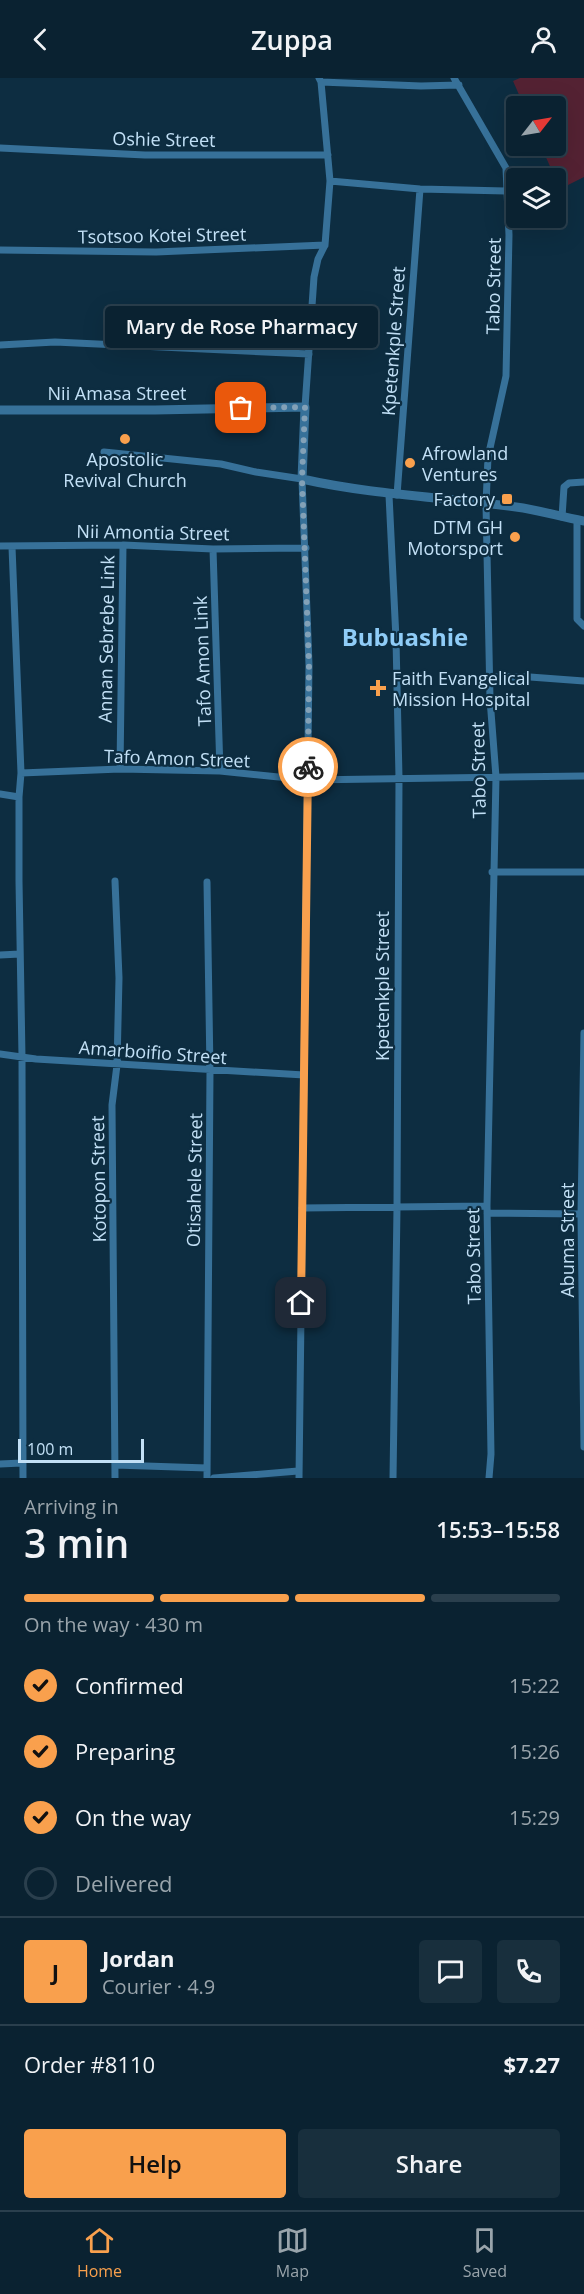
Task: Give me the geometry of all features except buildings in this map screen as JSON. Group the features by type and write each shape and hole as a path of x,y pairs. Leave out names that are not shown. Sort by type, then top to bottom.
{"street":[{"name":"Tabo Street","path":"454,78 506,168"},
{"path":"214,1478 299,1474 309,665 302,479 314,278 318,259 325,245 330,181 320,80 410,86 459,85"},
{"name":"Oshie Street","path":"0,148 145,155 328,155"},
{"path":"330,181 420,189 506,191"},
{"name":"Kpetenkple Street","path":"393,1478 399,778 393,495 420,189"},
{"name":"Tabo Street","path":"489,1478 491,1454 487,1209 492,872 496,777 490,677 486,504 488,457 506,376 509,228"},
{"name":"Tsotsoo Kotei Street","path":"0,250 156,252 325,245"},
{"path":"0,345 55,342 309,354"},
{"name":"Nii Amasa Street","path":"0,410 305,407"},
{"path":"104,452 221,464 343,488 519,507 580,520 577,619 584,626"},
{"path":"562,517 564,487 569,483 584,482"},
{"name":"Nii Amontia Street","path":"0,546 306,548"},
{"name":"Annan Sebrebe Link","path":"120,769 123,546"},
{"path":"12,547 21,773 19,797 23,1478"},
{"name":"Tafo Amon Link","path":"213,549 220,771"},
{"path":"490,677 584,681"},
{"name":"Tafo Amon Street","path":"21,773 120,769 220,771 308,780 584,776"},
{"path":"0,794 19,797"},
{"path":"492,872 584,872"},
{"name":"Kotopon Street","path":"115,881 119,978 117,1065 112,1106 115,1478"},
{"name":"Otisahele Street","path":"207,882 210,1071 207,1478"},
{"path":"0,955 20,954"},
{"name":"Abuma Street","path":"584,1033 581,1214 584,1447"},
{"name":"Amarboifio Street","path":"0,1054 117,1065 304,1075"},
{"path":"302,1208 487,1209 581,1214"},
{"path":"0,1464 22,1463"},
{"path":"115,1465 207,1468"}],"shaded area":[{"path":"520,78 584,78 584,177 566,186 566,168 551,168 545,156 566,156 566,96 520,96 513,81"}],"way so far":[{"path":"241,408 305,407 302,479 309,665 308,767"}],"place":[{"name":"Mary de Rose Pharmacy","path":"241,408"},
{"name":"Apostolic Revival Church","path":"125,439"},
{"name":"Afrowland Ventures","path":"410,463"},
{"name":"Factory","path":"507,499"},
{"name":"DTM GH Motorsport","path":"515,537"},
{"name":"Faith Evangelical Mission Hospital","path":"378,688"}],"district":[{"name":"Bubuashie","path":"405,636"}],"route":[{"path":"301,1303 308,767"}]}
